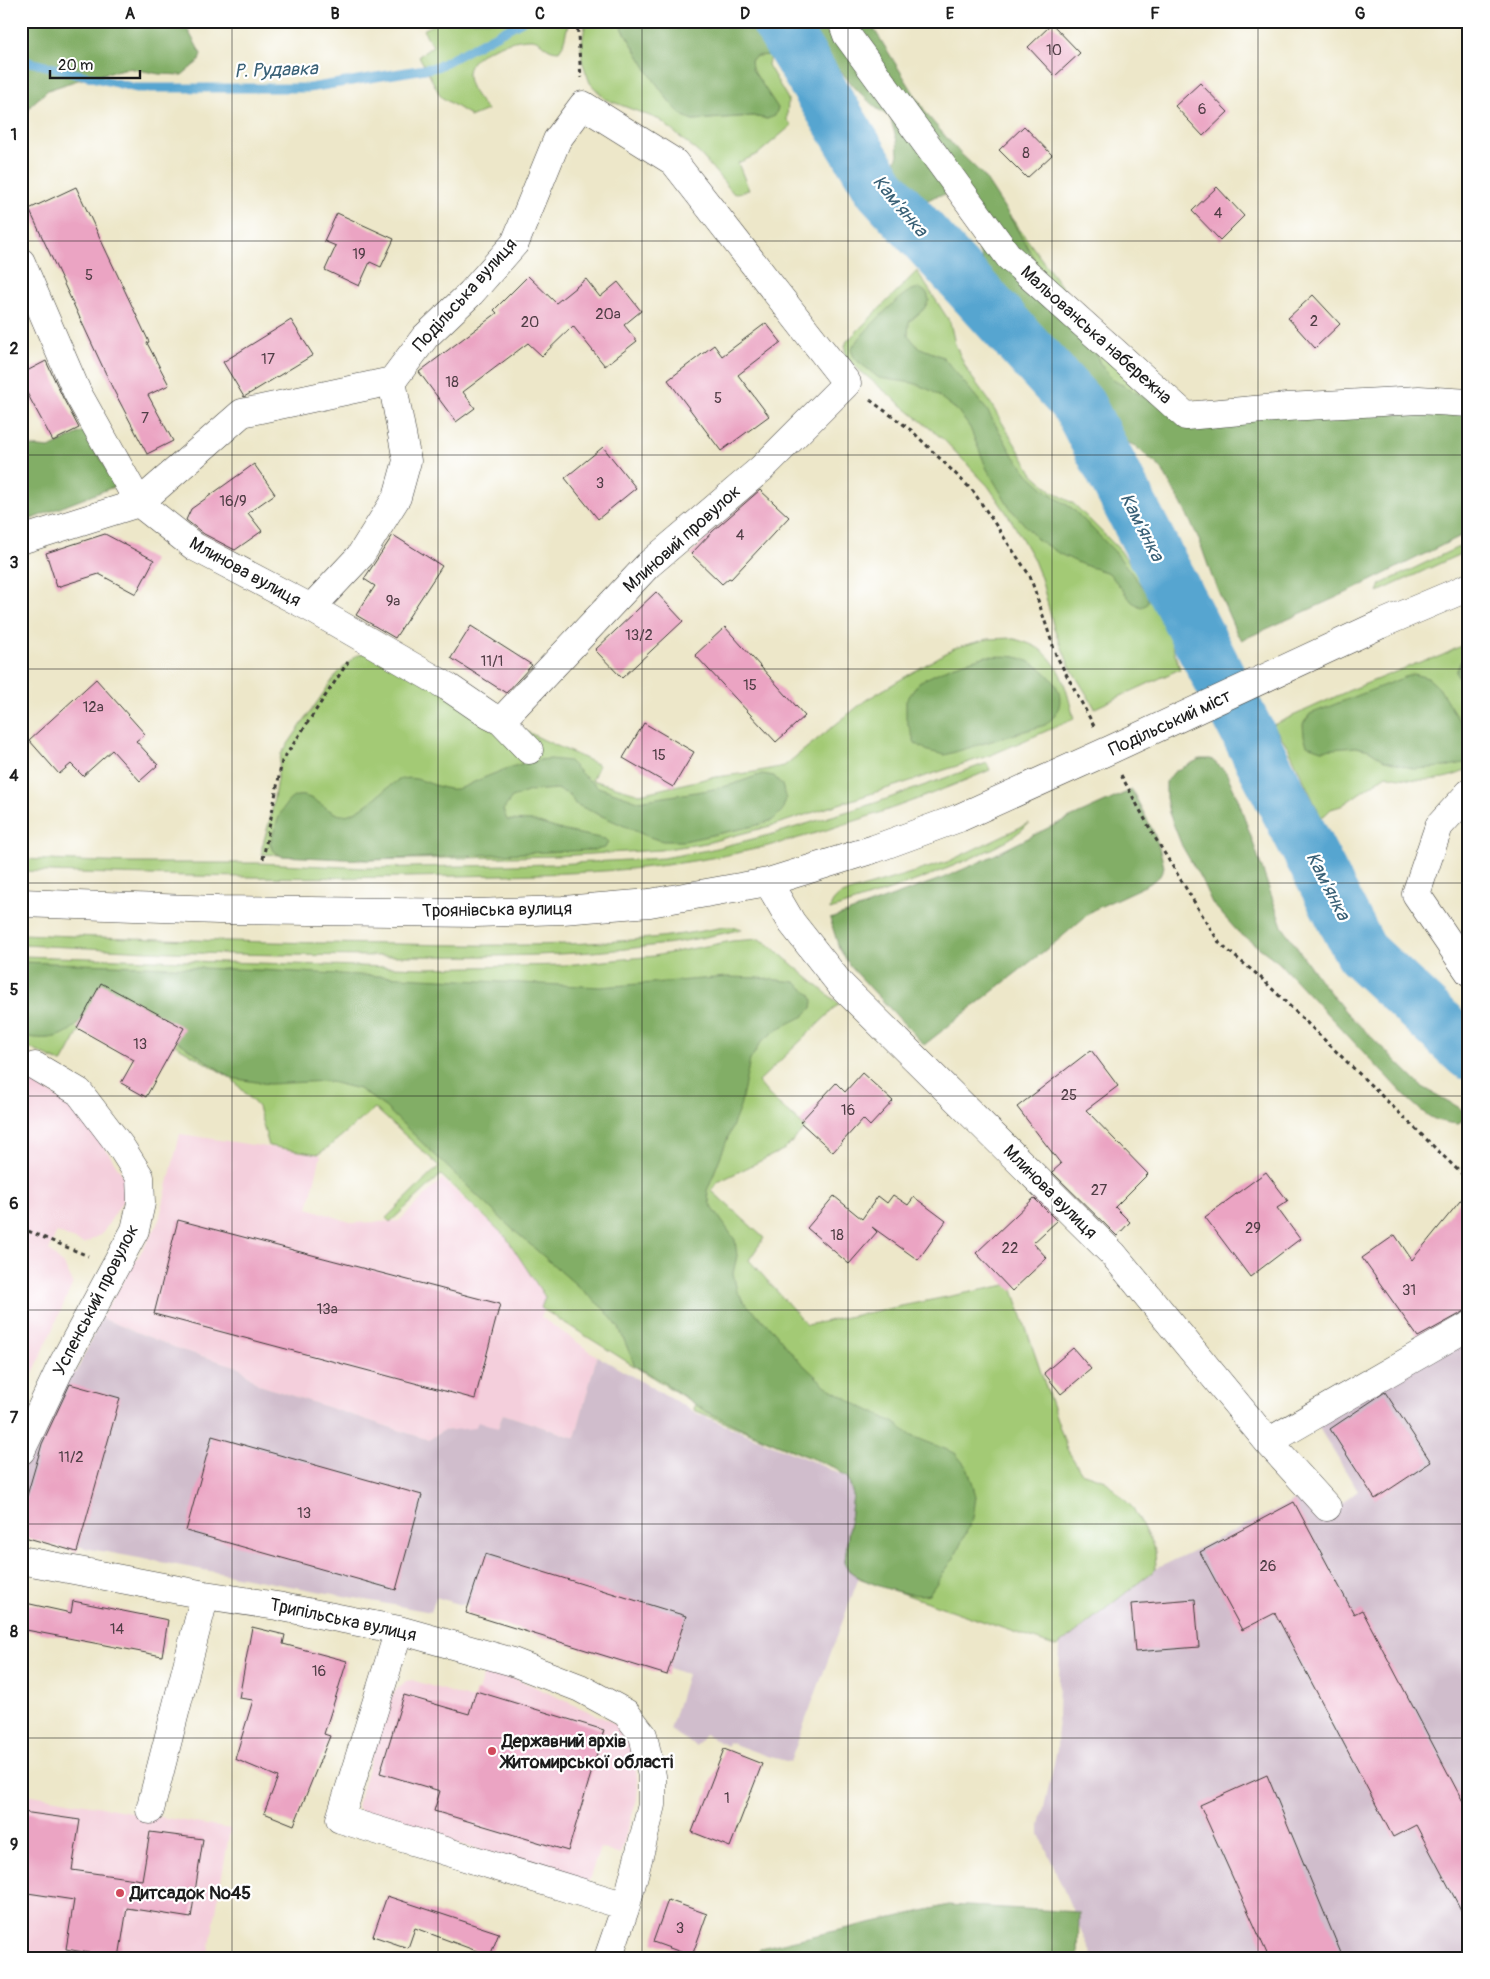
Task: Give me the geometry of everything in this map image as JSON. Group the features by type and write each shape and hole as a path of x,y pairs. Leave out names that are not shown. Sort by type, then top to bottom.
{"street":[{"name":"Мальованська набережна","path":"842,21 847,35 1009,257 1186,416 1287,407 1419,400 1469,403"},
{"name":"Подільська вулиця","path":"392,381 425,337 471,293 516,243 557,140 583,105"},
{"path":"583,105 674,162 847,383"},
{"name":"Млинова вулиця","path":"21,262 77,392 139,503 195,548 312,608 448,687 501,721 529,750"},
{"path":"21,540 139,503 242,413 392,381 407,461 397,497 360,556 312,608"},
{"name":"Млиновий провулок","path":"501,721 648,565 761,469 847,383"},
{"name":"Подільський міст","path":"959,818 1378,625 1469,587"},
{"path":"1469,793 1439,826 1416,894 1469,972"},
{"name":"Троянівська вулиця","path":"21,903 218,910 476,914 650,903 768,882 848,858 959,818"},
{"name":"Млинова вулиця","path":"768,882 792,923 840,985 1113,1254 1268,1442 1327,1507"},
{"name":"Успенський провулок","path":"21,1451 59,1370 135,1230 141,1203 140,1177 121,1147 79,1092 35,1066"},
{"path":"1268,1442 1469,1326"},
{"name":"Трипільська вулиця","path":"21,1560 400,1630 513,1662 580,1688 626,1713 643,1735 652,1776 652,1805 626,1906"},
{"path":"150,1810 205,1595"},
{"path":"400,1630 340,1819 626,1906 608,1958"}],"path":[{"path":"577,21 583,105"},
{"path":"847,383 911,430 973,492 1030,576 1056,655 1098,733"},
{"path":"263,859 282,761 344,669 361,637"},
{"path":"1117,767 1154,836 1220,944 1259,976 1469,1181"},
{"path":"21,1228 115,1267"}],"shaded area":[{"path":"21,1070 37,1084 75,1108 87,1120 131,1188 102,1234 84,1244 57,1232 49,1250 65,1267 73,1283 21,1401"},
{"path":"180,1134 321,1155 308,1208 353,1223 399,1221 442,1179 509,1240 547,1301 541,1317 597,1356 575,1438 503,1414 498,1428 442,1431 429,1440 259,1385 239,1367 181,1350 101,1318 158,1224"},
{"path":"101,1318 181,1350 239,1367 259,1385 429,1440 442,1431 475,1428 478,1422 498,1428 503,1414 575,1438 597,1356 698,1414 814,1462 889,1497 790,1762 728,1742 727,1746 705,1735 696,1746 670,1730 687,1674 465,1604 461,1605 436,1597 431,1612 90,1549 21,1533 21,1465 66,1370 76,1373"},
{"path":"1469,1320 1469,1958 1093,1958 1040,1835 1040,1825 1057,1750 1060,1643 1156,1569 1298,1499 1327,1514 1358,1491 1311,1415"},
{"path":"493,1671 526,1683 612,1722 628,1740 636,1770 637,1799 620,1855 600,1848 588,1883 361,1814 357,1806 387,1701 399,1687 406,1681 412,1680 475,1700 484,1674"},
{"name":"Дитсадок №45","path":"21,1793 230,1829 208,1958 21,1958"}],"green space":[{"path":"21,21 183,21 201,54 199,61 182,75 159,74 128,68 78,80 48,90 31,105 27,114 21,114"},
{"path":"440,21 569,21 563,45 559,51 550,49 539,41 524,39 494,48 476,59 470,65 468,73 469,83 487,110 470,117 441,97 419,56 433,46 423,30"},
{"path":"586,21 618,21 671,104 693,120 753,116 767,119 771,98 752,69 751,60 757,56 770,55 768,65 788,99 787,120 792,125 758,154 738,163 749,190 734,194 701,155 660,120 605,99 590,83 582,61 581,47"},
{"path":"618,21 752,21 768,41 771,50 770,55 757,56 751,60 752,69 778,108 775,116 767,119 753,116 693,120 683,116 671,104 649,73"},
{"path":"799,21 869,21 928,116 959,152 983,175 1040,269 1086,327 1100,364 1113,380 1153,402 1176,407 1469,400 1469,532 1346,593 1242,640 1237,634 1212,577 1198,537 1161,468 1135,446 1112,435 1068,422 1047,407 1035,365 1025,345 1003,317 975,240 955,197 948,194 918,201 907,197 895,182 893,167 898,155 897,141 890,117 876,108 826,59"},
{"path":"1007,212 1067,294 1153,402 1113,380 1100,364 1086,327 1040,269"},
{"path":"917,271 950,322 955,344 968,372 988,399 1033,474 1052,491 1074,504 1119,549 1151,591 1165,623 1180,669 1095,708 1070,667 1054,629 1041,578 1033,558 1010,518 988,486 944,440 859,370 845,356 847,341"},
{"path":"919,288 927,293 929,300 924,309 909,322 908,335 918,347 943,357 987,410 1011,452 1029,475 1049,493 1073,509 1115,552 1147,593 1148,601 1146,605 1141,607 1132,602 1109,573 1081,564 1060,554 1037,539 1009,507 987,469 970,428 958,411 932,391 913,383 879,378 855,359 851,350 868,328 903,296"},
{"path":"85,430 116,486 21,523 21,445 49,448"},
{"path":"1469,542 1469,550 1378,592 1381,584"},
{"path":"1012,638 1038,648 1053,662 1062,679 1074,719 991,755 774,825 706,843 660,850 556,856 366,860 262,854 262,847 271,816 281,754 336,675 355,656 366,653 599,765 592,780 640,794 709,778 784,766 866,700 954,648 988,639"},
{"path":"1469,642 1469,769 1449,777 1428,780 1386,775 1341,806 1331,809 1321,817 1288,747 1273,725 1348,691 1442,655"},
{"path":"1469,653 1469,698 1456,672 1461,661"},
{"path":"986,656 1020,658 1041,669 1050,677 1060,695 1055,715 1045,725 945,755 928,751 915,743 906,719 906,701 919,682 952,666"},
{"path":"1413,674 1428,678 1439,688 1465,730 1469,732 1469,762 1444,767 1414,769 1386,761 1369,750 1356,747 1321,750 1307,745 1303,724 1310,714"},
{"path":"550,759 569,761 598,787 638,801 709,790 762,774 774,776 782,785 786,799 782,811 773,820 684,841 663,841 649,837 575,804 570,795 557,789 530,791 512,798 503,810 507,820 532,821 565,831 605,839 608,842 605,848 594,850 366,860 281,856 274,851 270,844 283,809 292,798 297,796 315,800 337,814 349,814 363,807 397,781 404,779 411,778 449,789 456,789 514,766"},
{"path":"1200,759 1211,759 1226,772 1238,799 1282,926 1319,979 1345,1011 1421,1086 1460,1108 1464,1113 1464,1118 1459,1124 1435,1119 1424,1113 1406,1097 1277,961 1238,932 1212,903 1182,846 1169,813 1166,798 1166,782 1174,772"},
{"path":"987,763 990,770 919,799 806,836 730,854 634,869 516,875 347,878 21,871 21,859 131,863 259,863 366,868 556,864 663,858 708,850 773,834 875,803"},
{"path":"1132,790 1154,833 1161,854 1164,867 1160,876 1149,884 1093,910 1057,941 924,1045 850,966 839,948 830,919 943,878"},
{"path":"1029,823 1008,840 967,860 916,881 830,910 834,900 842,894 947,862"},
{"path":"724,927 742,929 660,945 619,950 536,955 330,956 173,952 21,945 21,934 305,943 563,944 644,939"},
{"path":"759,939 767,943 839,1004 758,1082 770,1096 806,1128 785,1149 718,1182 712,1191 764,1238 749,1260 807,1325 1011,1284 1067,1449 1081,1472 1105,1480 1133,1508 1155,1550 1156,1569 1057,1647 861,1579 848,1570 845,1561 853,1495 848,1478 833,1467 694,1410 695,1404 541,1308 545,1297 506,1237 441,1175 390,1222 386,1218 439,1166 375,1108 318,1154 269,1146 258,1107 231,1078 97,999 62,1063 21,1044 21,956 425,968 565,965 654,956 732,941"},
{"path":"21,962 258,970 601,987 727,977 795,982 811,995 813,1001 812,1008 804,1016 778,1029 762,1041 750,1060 740,1107 707,1191 710,1204 735,1240 737,1256 733,1273 737,1291 745,1303 774,1331 795,1357 826,1386 860,1406 895,1423 912,1436 955,1453 968,1469 976,1496 973,1518 954,1558 929,1594 921,1595 900,1592 876,1585 856,1576 847,1567 845,1561 853,1495 848,1478 833,1467 705,1411 660,1380 635,1366 619,1328 605,1310 510,1227 385,1107 359,1089 326,1081 269,1084 231,1078 176,1040 91,1010 68,1032 52,1038 21,1036"},
{"path":"949,1905 1079,1912 1078,1958 750,1958 760,1948"}],"building":[{"path":"1052,24 1080,53 1055,76 1028,47"},
{"path":"1200,83 1228,112 1203,136 1175,106"},
{"path":"1024,126 1052,155 1027,178 999,150"},
{"path":"76,187 149,342 147,343 169,385 148,395 173,441 147,454 113,389 29,209"},
{"path":"1217,187 1244,216 1220,240 1192,211"},
{"path":"337,213 394,239 381,267 370,262 359,286 325,270 336,246 324,241"},
{"path":"528,276 556,303 586,279 600,297 618,282 641,311 624,325 637,341 605,366 573,326 542,356 528,343 463,392 475,408 456,422 419,372 497,313 494,310"},
{"path":"1313,295 1340,324 1315,348 1288,318"},
{"path":"291,320 313,355 244,397 223,362"},
{"path":"766,323 781,342 738,375 769,416 721,451 668,380 714,345 722,356"},
{"path":"46,361 79,428 53,441 21,382 21,374"},
{"path":"603,447 636,488 598,519 565,478"},
{"path":"254,464 275,494 248,513 262,531 235,550 204,534 186,520 191,509"},
{"path":"760,490 789,517 731,579 729,578 722,584 691,554 713,531"},
{"path":"105,534 154,560 136,594 99,574 57,587 46,553"},
{"path":"393,535 442,566 395,638 356,615 375,586 364,579"},
{"path":"656,592 683,621 622,678 595,650"},
{"path":"471,626 532,665 506,693 451,658"},
{"path":"725,627 805,716 776,742 695,655"},
{"path":"96,679 145,734 136,741 158,765 140,781 112,750 83,776 71,764 59,774 29,740"},
{"path":"644,723 694,752 673,787 623,758"},
{"path":"101,983 184,1028 146,1097 121,1083 134,1060 77,1028"},
{"path":"1091,1050 1118,1086 1086,1110 1148,1174 1115,1207 1130,1222 1117,1236 1052,1172 1061,1164 1017,1107"},
{"path":"862,1073 893,1101 870,1126 863,1119 833,1152 800,1122 836,1083 845,1092"},
{"path":"1266,1172 1288,1201 1277,1208 1300,1239 1250,1277 1205,1217"},
{"path":"1469,1190 1469,1309 1418,1337 1362,1258 1395,1235 1412,1260"},
{"path":"893,1195 908,1205 914,1197 946,1221 918,1260 872,1227 877,1232 849,1264 807,1228 834,1196 862,1219 878,1196 887,1203"},
{"path":"1034,1198 1057,1221 1033,1243 1047,1258 1012,1291 976,1253"},
{"path":"178,1220 500,1304 475,1399 154,1314"},
{"path":"1073,1348 1091,1369 1061,1394 1044,1373"},
{"path":"70,1384 120,1398 77,1552 21,1536 21,1516 42,1444"},
{"path":"1385,1392 1431,1462 1375,1499 1330,1429"},
{"path":"212,1436 422,1495 396,1590 186,1531"},
{"path":"1294,1502 1354,1614 1362,1610 1469,1813 1469,1925 1416,1825 1393,1837 1275,1613 1242,1630 1200,1552"},
{"path":"485,1554 686,1616 667,1675 466,1613"},
{"path":"1195,1599 1199,1647 1135,1652 1131,1604"},
{"path":"73,1601 168,1620 162,1656 21,1629 21,1602 71,1613"},
{"path":"252,1627 285,1635 283,1644 347,1661 324,1734 330,1736 294,1825 264,1813 278,1777 235,1759 253,1700 239,1698"},
{"name":"Державний архів Житомирської області","path":"476,1691 604,1730 568,1851 434,1811 440,1791 380,1773 404,1695 469,1714"},
{"path":"724,1749 762,1764 730,1847 692,1832"},
{"path":"1267,1775 1343,1958 1269,1958 1200,1805"},
{"path":"23,1812 80,1820 72,1870 142,1880 150,1832 203,1839 191,1918 127,1908 119,1958 66,1949 74,1900 21,1892 21,1825"},
{"path":"387,1896 499,1933 490,1956 415,1928 408,1948 373,1936"},
{"path":"668,1900 707,1914 692,1956 653,1942"}],"waterway":[{"name":"Р. Рудавка","path":"21,60 136,88 309,88 437,67 522,21"},
{"name":"Кам'янка","path":"778,21 881,189 1079,406 1361,952 1469,1053"}],"place":[{"name":"Державний архів Житомирської області","path":"492,1751"},
{"name":"Дитсадок №45","path":"120,1893"}]}
